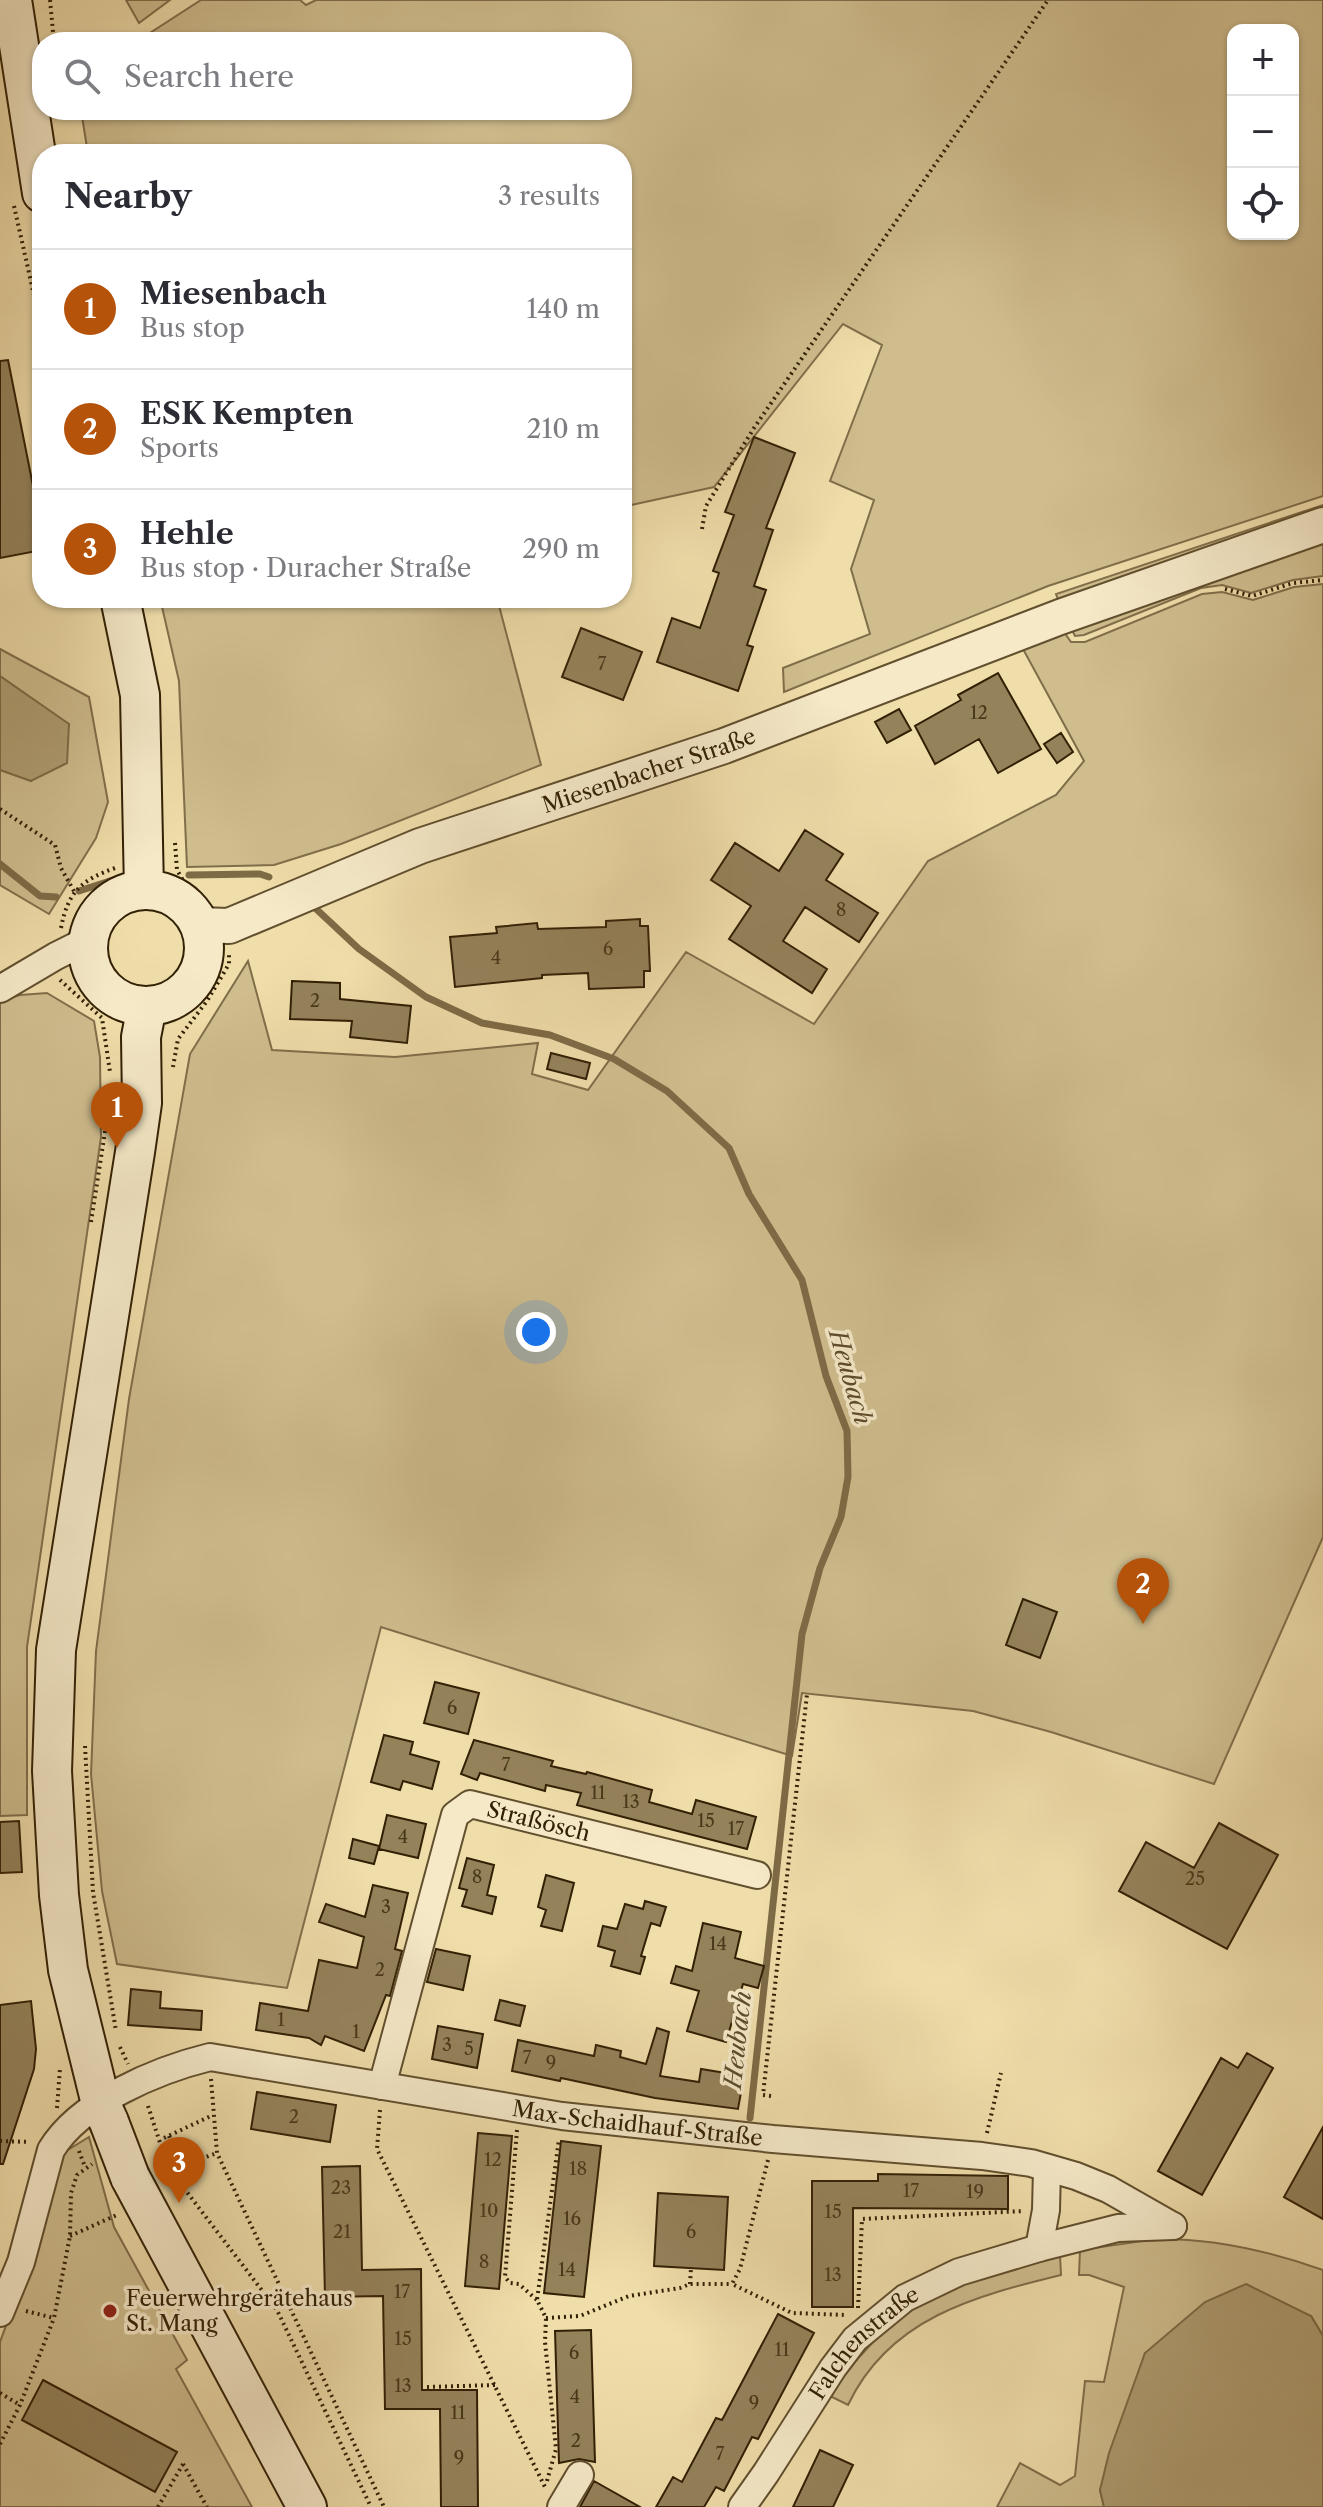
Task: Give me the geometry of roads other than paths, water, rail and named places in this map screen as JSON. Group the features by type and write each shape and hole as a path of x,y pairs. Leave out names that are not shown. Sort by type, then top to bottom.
{"main road":[{"path":"12,0 27,192"},
{"path":"122,608 140,695 131,878 119,896 97,916 72,948 88,954 93,973 112,996 133,1005 147,1006 171,1001 194,982 215,918 193,914 177,899 131,878"},
{"path":"147,1006 141,1037 142,1103 56,1650 52,1771 59,1895 67,1963 105,2113 130,2177 307,2507"}],"street":[{"name":"Miesenbacher Straße","path":"215,918 420,846 724,746 1097,603 1323,525"},
{"path":"0,989 72,948"},
{"name":"Straßösch","path":"382,2086 455,1815 470,1804 757,1875"},
{"name":"Max-Schaidhauf-Straße","path":"1,2309 21,2262 51,2150 69,2127 105,2113 136,2082 183,2063 210,2057 562,2116 773,2139 982,2156 1076,2176 1108,2189 1173,2226"},
{"path":"1039,2248 1046,2210 1047,2168"},
{"name":"Falchenstraße","path":"742,2507 855,2339 905,2298 959,2272 1039,2248 1118,2228 1173,2226"},
{"path":"551,2497 580,2475"}],"waterway":[{"name":"Heubach","path":"0,864 40,896 56,897"},
{"name":"Heubach","path":"189,875 260,874 269,877"},
{"name":"Heubach","path":"79,891 116,879"},
{"name":"Heubach","path":"313,906 359,949 426,997 482,1023 550,1035 614,1059 667,1091 729,1148 749,1194 802,1280 826,1376 847,1431 848,1477 841,1517 820,1568 802,1634 750,2118"}],"place":[{"name":"Miesenbach","path":"117,1148"},
{"name":"ESK Kempten","path":"1143,1624"},
{"name":"Hehle","path":"179,2203"},
{"name":"Feuerwehrgerätehaus St. Mang","path":"110,2311"}]}
